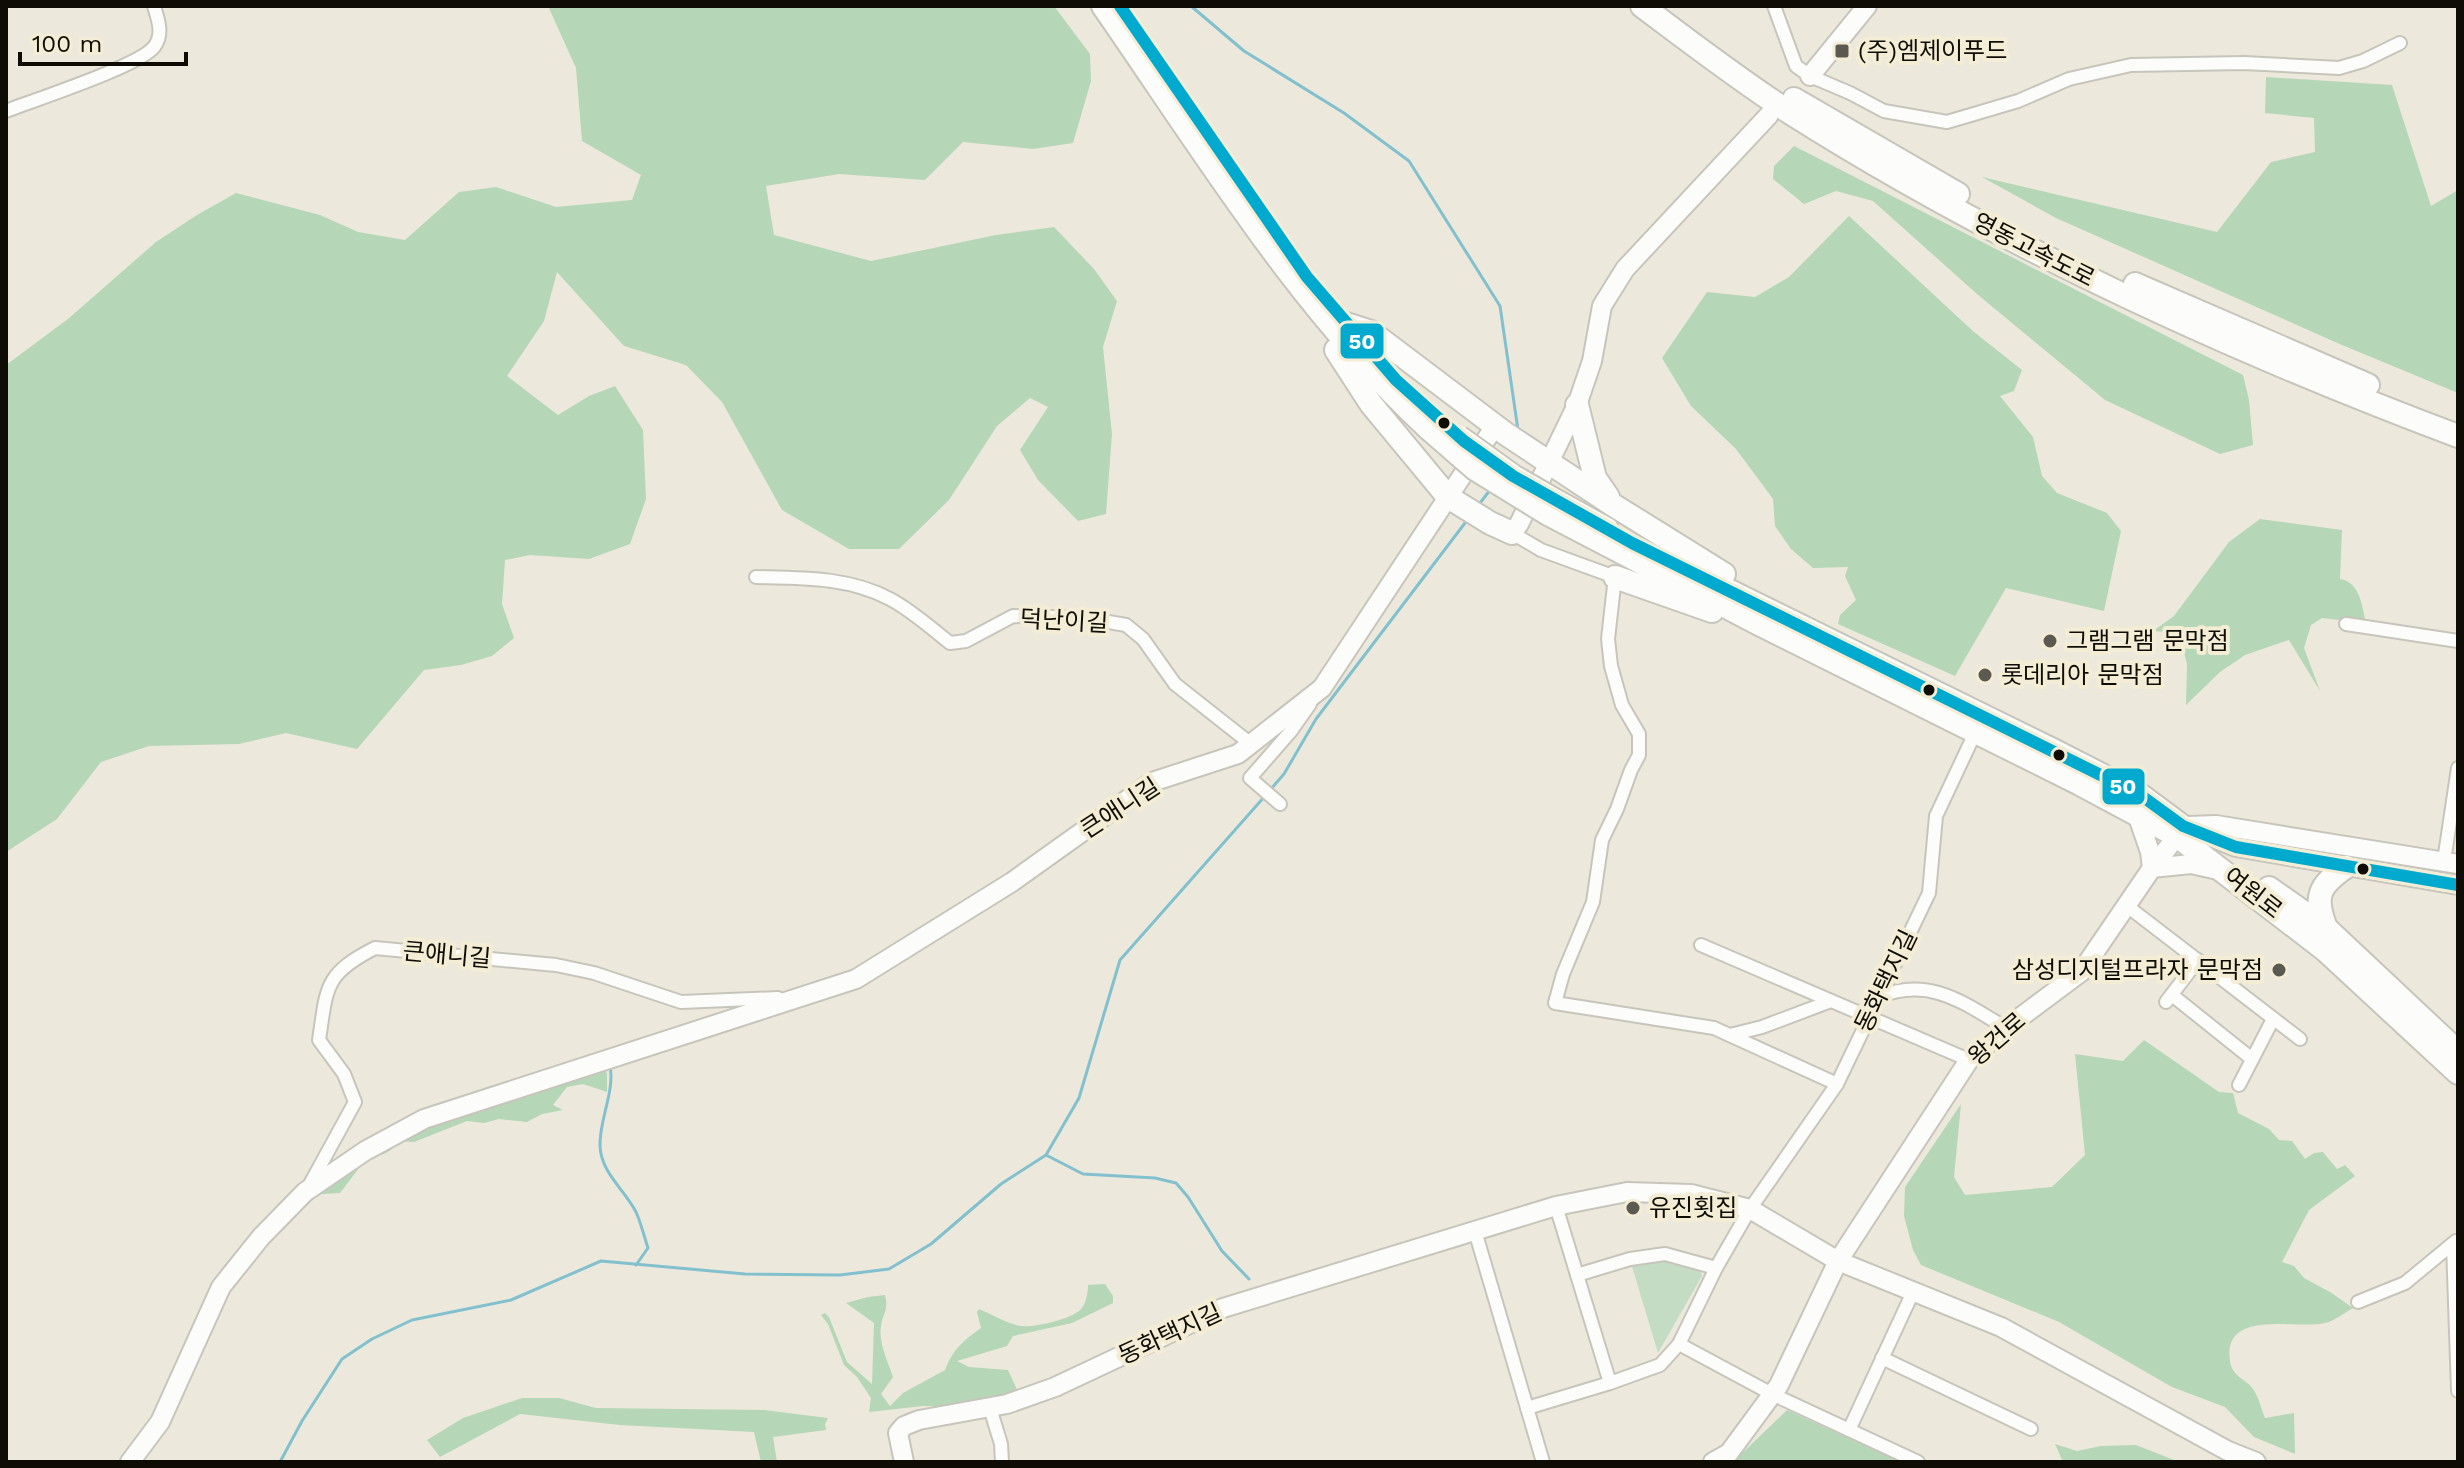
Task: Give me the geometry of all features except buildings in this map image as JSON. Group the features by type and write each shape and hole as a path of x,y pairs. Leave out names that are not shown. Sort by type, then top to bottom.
{"highway":[{"path":"1103,6 1231,194 1297,284 1348,348 1388,391 1434,424"},
{"path":"1120,6 1307,277 1434,424"},
{"name":"영동고속도로","path":"1642,6 1726,70 1787,111 1978,223 2196,329 2458,436"},
{"name":"영동고속도로","path":"1665,6 1734,60 1770,83 1987,211 2071,255 2204,315 2458,420"},
{"path":"1297,284 1371,404 1454,501 1512,533"},
{"path":"1346,324 1371,332 1541,458 1746,588 1764,617"},
{"path":"1577,405 1595,478 1613,505"},
{"name":"여원로","path":"1434,424 1475,469 1979,724 2137,814 2180,831 2326,928 2458,1052"},
{"path":"1615,577 1692,606 1764,617"},
{"path":"2008,728 2031,719"},
{"name":"여원로","path":"1979,724 2008,728 2139,794 2225,871 2325,950 2458,1073"},
{"path":"2326,928 2319,910 2322,887 2346,867"}],"street":[{"path":"6,111 135,61 156,42 161,27 154,6"},
{"path":"1774,6 1796,66 1810,76 1884,111 1947,122 2018,101 2069,79 2131,65 2244,63 2339,68 2363,61 2400,43"},
{"path":"1810,76 1867,6"},
{"path":"1769,115 1625,269 1602,306 1592,361 1577,405 1541,458 1519,524 1512,533 1541,550 1615,577 1608,639 1611,666 1622,705 1639,734 1639,755 1602,840 1593,902 1563,974 1555,1003 1714,1028 1837,1084"},
{"name":"큰애니길","path":"130,1462 160,1422 221,1287 261,1237 305,1192 365,1151 424,1119 856,979 1012,882 1152,782 1238,754 1322,688 1454,501 1500,430"},
{"name":"덕난이길","path":"756,577 845,582 890,599 950,643 966,641 1013,616 1085,618 1126,625 1143,639 1175,684 1251,744"},
{"path":"2346,624 2458,641"},
{"path":"1278,802 1250,778 1291,731 1322,688"},
{"name":"동화택지길","path":"1527,1408 1660,1365 1679,1344 1716,1268 1750,1209 1837,1084 1929,893 1936,816 1979,724"},
{"path":"2180,831 2236,847 2449,883 2458,768"},
{"path":"2137,814 2152,868 2191,864 2225,871"},
{"path":"2180,831 2216,825 2451,863"},
{"name":"왕건로","path":"1713,1462 1729,1453 1779,1385 1838,1261 1969,1060 2081,972 2180,831"},
{"path":"2127,906 2300,1039"},
{"path":"1701,945 1969,1060"},
{"name":"큰애니길","path":"305,1192 355,1102 344,1074 319,1040 327,986 349,961 375,948 556,965 594,973 681,1002 804,997"},
{"path":"2198,960 2169,999 2252,1059"},
{"path":"1879,997 1898,989 1922,989 1963,1003 2006,1028"},
{"path":"1730,1035 1762,1027 1831,1001"},
{"path":"2239,1085 2273,1019"},
{"name":"동화택지길","path":"904,1462 898,1433 904,1426 919,1420 990,1408 1055,1387 1223,1308 1556,1206 1627,1192 1691,1194 1750,1209 1838,1261"},
{"path":"1556,1206 1610,1383"},
{"path":"1475,1231 1543,1462"},
{"path":"2358,1302 2405,1283 2455,1242"},
{"path":"2455,1242 2458,1391"},
{"path":"1577,1275 1630,1259 1665,1254 1716,1268"},
{"path":"1838,1261 2001,1327 2228,1451 2256,1462"},
{"path":"1849,1430 1913,1292"},
{"path":"1679,1344 1772,1394 1918,1462"},
{"path":"1882,1358 2031,1429"},
{"path":"990,1408 1001,1444 1002,1462"}],"green space":[{"path":"548,6 1054,6 1090,54 1091,81 1073,143 1033,149 963,142 925,180 839,174 766,186 774,235 871,261 996,235 1054,227 1094,269 1117,301 1103,347 1112,434 1106,514 1078,521 1038,480 1020,450 1048,407 1030,398 997,426 949,500 899,549 849,549 782,510 722,402 686,365 624,346 557,272 544,321 507,376 558,415 589,396 615,386 643,430 646,499 630,544 589,559 530,555 505,560 502,604 514,638 492,656 461,665 424,670 357,749 286,733 239,744 149,746 101,762 57,819 6,852 6,365 68,319 156,242 236,193 320,215 358,232 405,240 459,192 496,187 556,207 632,200 641,175 582,141 576,68"},
{"path":"2266,77 2392,85 2431,206 2458,190 2458,393 2056,218 1982,177 2217,232 2271,162 2315,152 2314,118 2265,113"},
{"path":"1794,146 2243,375 2249,400 2253,445 2220,454 2105,400 1977,294 1873,201 1836,191 1804,204 1773,179 1774,166"},
{"path":"1849,216 1974,332 2022,370 2014,391 2000,396 2033,437 2042,476 2057,493 2107,513 2121,531 2104,611 2006,588 1955,676 1838,624 1840,615 1856,600 1845,576 1848,567 1813,568 1791,549 1775,526 1773,499 1736,449 1691,406 1662,358 1707,292 1755,297 1789,277"},
{"path":"2260,519 2342,530 2340,579 2356,590 2366,623 2322,618 2311,625 2304,648 2320,691 2289,640 2245,655 2220,672 2186,705 2187,664 2179,633 2153,631 2174,616 2229,542"},
{"path":"2144,1040 2219,1092 2233,1093 2238,1113 2269,1129 2279,1140 2292,1141 2305,1159 2323,1152 2337,1169 2345,1165 2355,1176 2309,1210 2282,1262 2294,1266 2304,1278 2353,1308 2325,1323 2249,1328 2238,1334 2231,1344 2231,1366 2253,1389 2265,1418 2294,1413 2295,1454 2254,1437 2225,1407 2172,1387 2059,1322 1921,1265 1913,1250 1904,1216 1905,1187 1961,1104 1954,1177 1965,1195 2052,1187 2085,1155 2075,1054 2123,1061"},
{"path":"604,1067 607,1092 583,1084 567,1087 553,1105 563,1110 542,1114 527,1122 499,1119 484,1123 467,1121 414,1142 399,1141 386,1153 369,1155 340,1193 322,1194 303,1204 387,1140"},
{"path":"1658,1259 1699,1267 1702,1276 1658,1353 1631,1263"},
{"path":"1105,1284 1113,1296 1113,1303 1072,1323 1013,1336 1007,1346 957,1361 969,1367 1008,1370 1020,1396 961,1406 923,1406 869,1412 871,1398 857,1377 844,1365 828,1324 821,1315 825,1313 829,1317 847,1362 872,1384 874,1323 846,1303 885,1295 881,1339 893,1377 881,1394 890,1406 903,1393 945,1370 959,1346 981,1328 979,1309 1016,1325 1043,1324 1077,1313 1084,1304 1088,1285"},
{"path":"522,1398 559,1398 596,1408 764,1410 828,1418 826,1430 773,1437 777,1462 761,1462 754,1432 620,1425 520,1414 440,1457 427,1440 463,1418"},
{"path":"1787,1410 1901,1462 1733,1462"},
{"path":"2055,1444 2077,1451 2101,1446 2136,1445 2179,1462 2063,1462"}],"waterway":[{"path":"1191,6 1244,51 1344,113 1409,161 1500,306 1518,430"},
{"path":"1477,507 1490,490"},
{"path":"1270,790 1284,774 1316,719 1468,519"},
{"path":"280,1462 342,1359 372,1339 412,1320 511,1300 601,1261 745,1274 840,1275 889,1269 931,1244 1001,1184 1046,1155 1079,1098 1120,960 1265,796"},
{"path":"610,1065 601,1156 636,1212 648,1248 636,1265"},
{"path":"1046,1155 1083,1174 1155,1178 1176,1183 1222,1251 1249,1279"}],"transit line":[{"name":"50","path":"1120,6 1307,277 1396,380 1464,441 1513,476 1632,543 2139,794 2183,826 2236,847 2458,885"}],"place":[{"name":"(주)엠제이푸드","path":"1842,51"},
{"name":"그램그램 문막점","path":"2050,641"},
{"name":"롯데리아 문막점","path":"1985,675"},
{"name":"삼성디지털프라자 문막점","path":"2279,970"},
{"name":"유진횟집","path":"1633,1208"}]}
